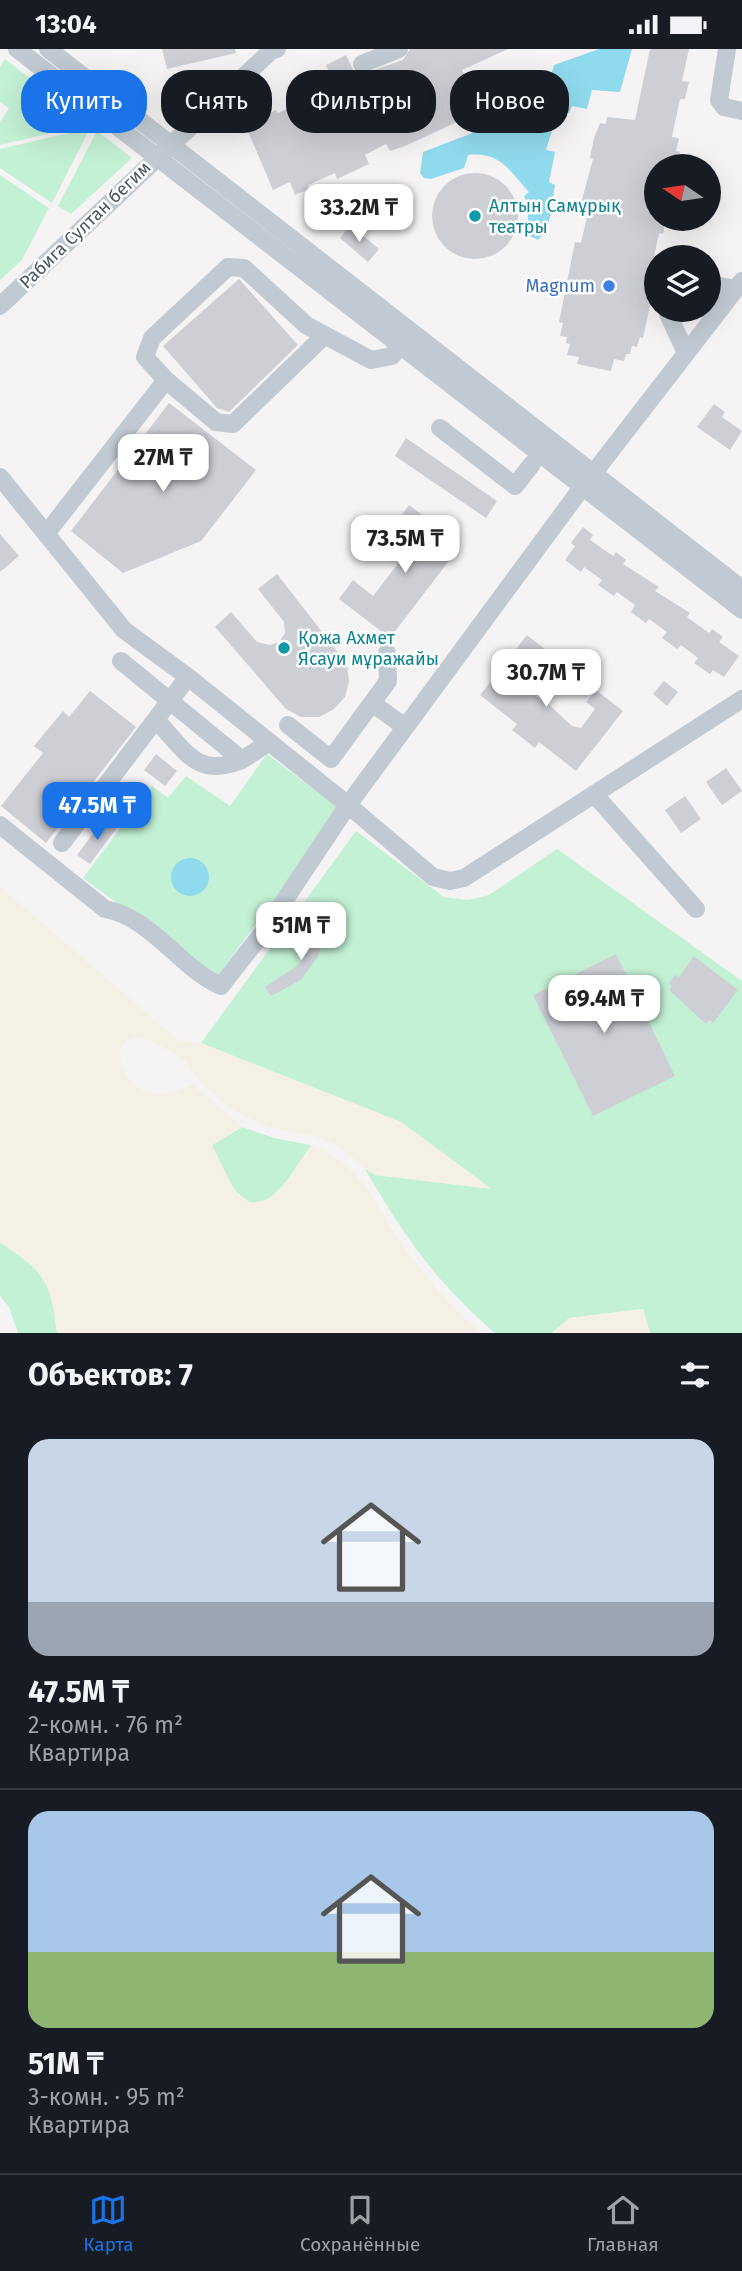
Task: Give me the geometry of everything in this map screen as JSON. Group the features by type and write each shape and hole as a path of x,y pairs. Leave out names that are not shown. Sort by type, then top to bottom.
{"street":[{"path":"17,49 400,345 742,589"},
{"path":"48,49 171,144 588,479 742,610"},
{"path":"362,64 399,49"},
{"path":"727,49 719,100 724,107 742,111"},
{"name":"Рабига Султан бегим","path":"0,306 273,50"},
{"path":"325,335 233,424 216,422 166,380 148,363 145,349 152,338 228,267 244,268 306,325 325,335 371,360 392,356 400,345"},
{"path":"721,284 739,285"},
{"path":"0,825 105,909 125,913 193,969 221,986 264,931 348,805 588,479 739,285"},
{"path":"671,322 686,353"},
{"path":"46,534 166,380"},
{"path":"440,428 515,486 532,464"},
{"path":"0,477 124,630 188,677 433,877 450,881 464,878 742,699"},
{"path":"288,725 331,759 388,681 387,653"},
{"path":"121,661 242,760"},
{"path":"62,843 188,677"},
{"path":"372,703 405,727"},
{"path":"156,720 190,756 205,767 222,768 242,760 268,743"},
{"path":"594,794 696,909"}],"green space":[{"path":"5,59 21,71 21,133 51,133 0,145 0,122 9,108 0,102 0,67"},
{"path":"69,133 87,133 52,203 0,168 0,149"},
{"path":"96,133 132,158 71,214 58,206"},
{"path":"0,175 49,208 22,260 0,280"},
{"path":"267,754 340,809 217,977 83,878 152,786 168,798 186,776 230,806"},
{"path":"356,831 444,897 468,900 489,895 557,849 742,981 742,1333 650,1333 643,1309 569,1318 552,1333 495,1333 455,1295 422,1257 365,1169 375,1175 489,1187 401,1122 201,1043"},
{"path":"242,1127 274,1138 311,1145 284,1183 263,1201 252,1203 241,1196 221,1167 212,1145"},
{"path":"0,1242 27,1261 43,1279 52,1300 57,1333 18,1333 9,1307 0,1296"}],"sand":[{"path":"0,887 179,1041 201,1043 401,1122 491,1189 375,1175 333,1143 314,1136 271,1128 233,1110 198,1080 185,1061 153,1041 135,1037 126,1041 119,1052 122,1066 135,1085 145,1091 167,1093 192,1084 242,1127 212,1145 234,1190 249,1202 260,1202 278,1191 311,1145 344,1164 368,1191 426,1275 452,1306 481,1333 57,1333 52,1300 43,1279 27,1261 0,1242"},
{"path":"643,1309 650,1333 552,1333 569,1318"}],"water":[{"path":"599,49 632,49 620,92 592,90 587,109 572,106 569,113 569,70 552,70 554,65"},
{"path":"472,133 551,133 546,150 555,152 549,182 555,185 549,222 543,235 538,240 528,235 528,204 524,196 529,192 510,170 497,160 489,156 468,155 464,168 431,179 424,178 420,173 423,152"},
{"path":"190,858 204,863 209,877 204,891 190,896 176,891 171,877 176,863"}],"building":[{"path":"162,49 235,49 236,53 167,69"},
{"path":"410,49 508,49 462,70 450,70 450,125 436,132 436,70 374,70 403,60"},
{"path":"650,49 689,49 682,81 689,82 685,99 680,99 672,137 679,138 676,151 680,154 644,154 644,231 664,231 663,234 659,233 656,245 644,245 644,322 646,322 643,338 640,337 637,347 632,346 624,361 614,359 611,371 577,364 579,357 567,355 570,344 566,343 567,337 560,336 563,323 559,322 575,242 581,243 587,217 583,216 585,204 581,203 593,159 590,158 594,138 600,123 606,124 607,117 635,120"},
{"path":"346,55 353,70 328,70 326,65"},
{"path":"286,109 286,133 433,133 390,151 386,144 365,155 369,164 337,179 335,173 308,185 309,189 295,195 290,182 273,190 249,133 272,133 272,112 276,110 278,113"},
{"name":"Алтын Самұрық театры","path":"475,173 499,180 511,192 518,216 511,240 499,252 475,259 451,252 439,240 432,216 439,192 451,180"},
{"path":"350,225 379,249 368,262 340,238"},
{"path":"239,279 298,345 229,412 217,408 163,346"},
{"path":"169,403 256,470 201,541 123,573 71,531"},
{"path":"714,404 725,412 722,417 742,431 730,450 697,427"},
{"path":"406,438 497,501 486,518 395,456"},
{"path":"409,505 461,545 390,638 339,599 353,580 373,596 415,542 394,525"},
{"path":"583,527 593,535 590,540 613,556 616,552 626,560 623,564 659,587 655,591 690,613 687,617 709,633 712,629 723,637 719,642 739,656 724,677 713,670 710,674 694,663 698,658 681,645 677,649 662,638 667,632 649,619 646,623 631,612 635,605 617,592 614,596 598,585 602,580 584,567 581,572 565,560 575,546 571,543"},
{"path":"0,534 19,556 0,572"},
{"name":"Қожа Ахмет Ясауи мұражайы","path":"277,574 347,664 349,681 345,697 334,709 319,717 301,717 286,709 215,627 231,612 257,642 270,645 279,642 285,633 284,622 258,589"},
{"path":"527,635 555,657 547,667 539,660 522,682 527,685 527,691 546,702 572,726 581,728 595,709 586,702 596,690 623,711 576,771 539,742 535,748 512,730 517,724 480,695"},
{"path":"664,681 678,692 667,706 653,694"},
{"path":"90,691 136,727 46,843 1,806 43,753 34,746 63,711 69,717"},
{"path":"156,754 177,771 165,786 144,770"},
{"path":"726,768 742,791 722,805 706,782"},
{"path":"685,796 701,819 681,833 665,810"},
{"path":"104,819 116,829 90,864 77,855"},
{"path":"320,920 330,924 317,958 301,980 271,996 265,987 297,966 307,953"},
{"path":"616,954 675,1076 593,1116 533,995"},
{"path":"694,956 738,990 713,1023 709,1020 706,1024 669,990 672,986 669,983 675,975 679,977"}],"place":[{"name":"Алтын Самұрық театры","path":"475,216"},
{"name":"Magnum","path":"609,286"},
{"name":"Қожа Ахмет Ясауи мұражайы","path":"284,648"}]}
